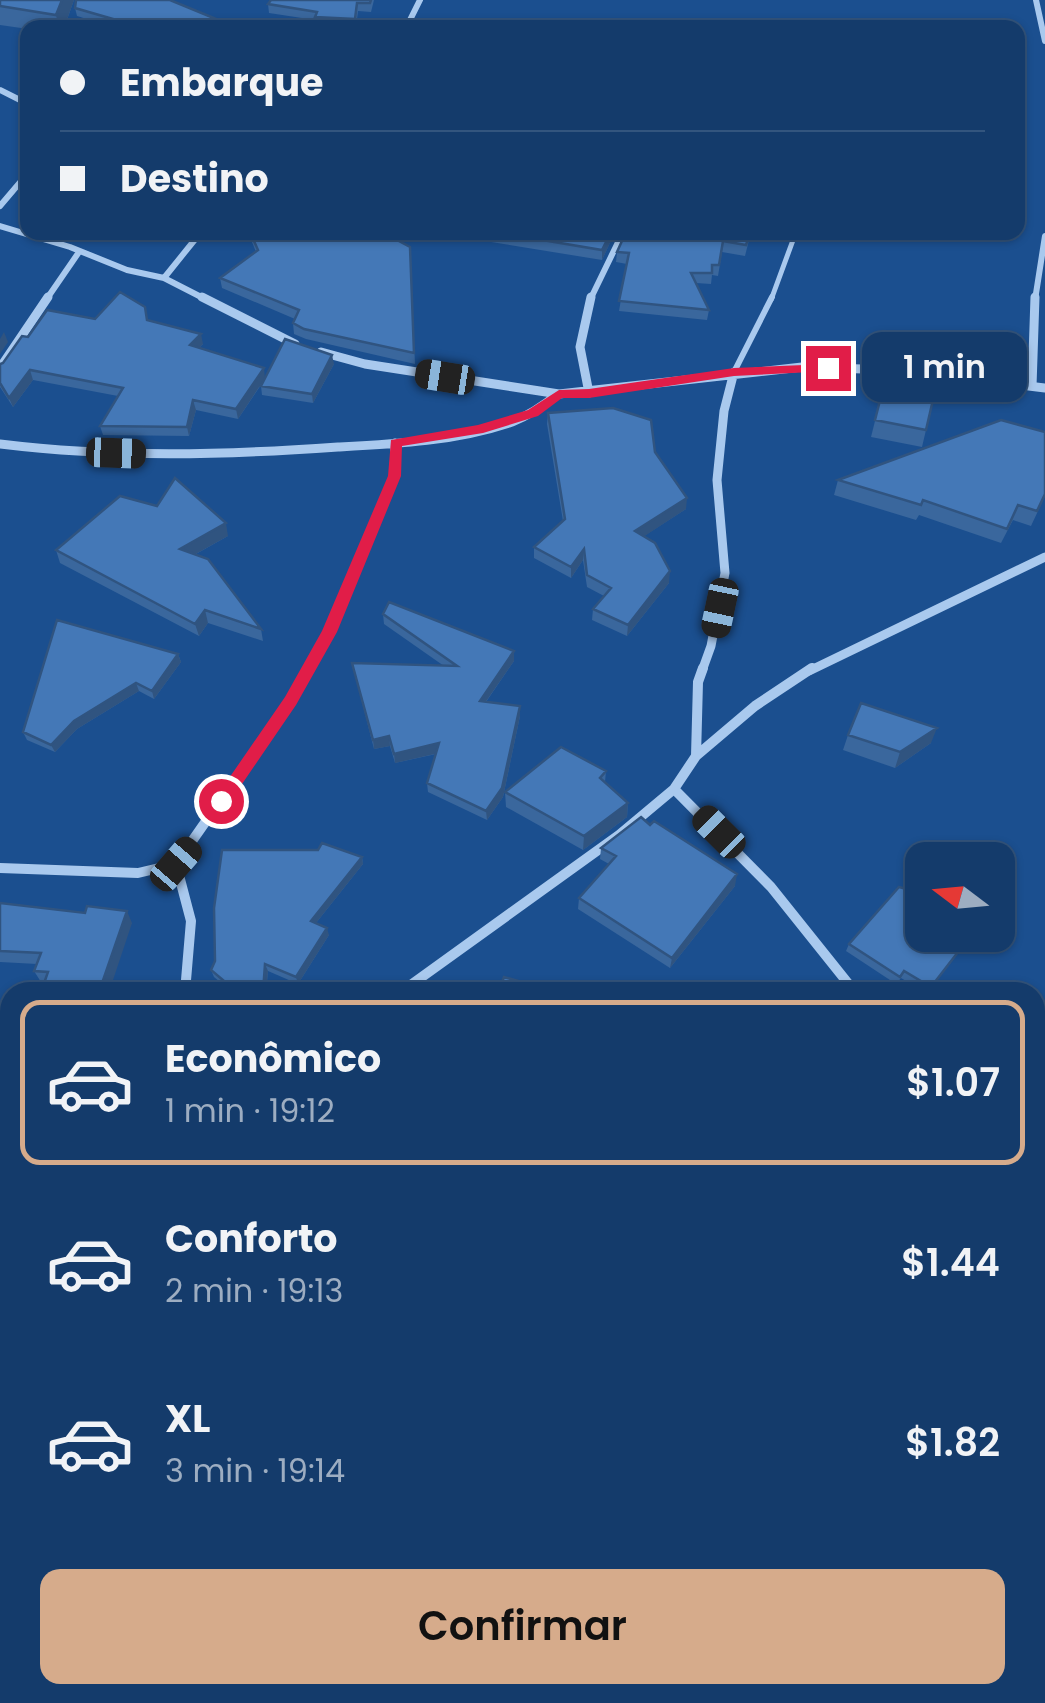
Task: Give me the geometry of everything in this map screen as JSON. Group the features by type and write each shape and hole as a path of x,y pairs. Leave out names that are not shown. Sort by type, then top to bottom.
{"street":[{"path":"1036,0 1045,41"},
{"path":"0,206 20,182"},
{"path":"1032,386 1035,300 1045,236"},
{"path":"43,240 164,278 304,348 365,364 559,394 589,394 734,372 855,368 1045,388"},
{"path":"164,278 195,240"},
{"path":"589,394 577,353 579,326 619,240"},
{"path":"0,368 79,252"},
{"path":"696,756 698,682 712,646 726,573 718,480 724,411 734,372"},
{"path":"0,444 44,451 200,456 395,443 479,430 533,413 559,394"},
{"path":"0,868 138,873 176,864 290,701 329,632 394,476 395,443"},
{"path":"414,982 619,835 674,788 696,756 755,706 825,660 1045,557"},
{"path":"674,788 770,887 847,982"},
{"path":"176,864 191,921 186,982"}],"lane":[{"path":"734,372 764,319 793,240"}],"building":[{"path":"0,0 62,0 56,15 0,6"},
{"path":"76,0 170,0 219,20 116,20 75,8"},
{"path":"271,0 371,0 357,3 355,19 315,17 317,12 268,4"},
{"path":"254,240 397,240 410,247 414,353 304,329 293,323 299,310 220,278 258,250"},
{"path":"542,240 607,240 602,250"},
{"path":"622,240 748,240 746,245 723,241 719,265 712,265 712,273 691,273 709,310 619,301 629,253 617,252"},
{"path":"120,292 145,307 147,320 201,334 190,345 264,368 236,409 193,400 187,427 100,426 123,388 30,370 9,398 0,383 0,364 22,336 28,337 47,310 95,319"},
{"path":"285,339 332,355 312,394 261,386"},
{"path":"888,369 938,378 926,430 875,420"},
{"path":"613,408 651,420 655,452 687,498 635,531 655,543 670,571 628,625 593,609 611,588 587,575 584,549 571,567 534,547 565,519 548,413"},
{"path":"1001,420 1045,432 1045,494 1037,511 1018,505 1007,529 923,500 921,505 838,480"},
{"path":"175,478 226,523 180,549 208,559 261,629 205,610 195,624 56,550 120,496 157,506"},
{"path":"389,602 514,651 480,701 520,706 502,788 486,811 427,783 439,743 394,754 389,736 373,740 352,663 457,666 383,614"},
{"path":"57,620 178,654 152,691 136,683 74,721 51,745 23,732"},
{"path":"861,703 937,728 900,752 848,735"},
{"path":"561,747 606,771 600,778 628,803 584,836 505,792"},
{"path":"641,817 650,825 654,821 737,874 672,958 579,898 616,856 601,848"},
{"path":"322,843 362,857 311,921 327,928 296,977 265,964 264,982 225,982 211,970 215,961 214,908 222,850 318,850"},
{"path":"899,887 905,889 905,952 958,952 935,982 923,982 904,971 900,977 849,944"},
{"path":"0,903 85,913 87,906 127,911 102,982 44,982 48,972 34,971 41,953 0,951"}],"route":[{"path":"221,801 290,701 329,632 394,476 395,443 479,430 533,413 559,394 589,394 734,372 828,368"}]}
